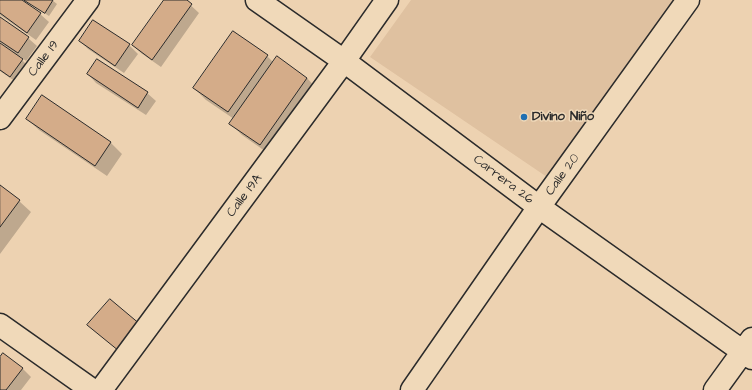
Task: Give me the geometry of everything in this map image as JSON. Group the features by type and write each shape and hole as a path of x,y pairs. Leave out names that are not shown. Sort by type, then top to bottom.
{"street":[{"name":"Calle 19","path":"0,118 88,0"},
{"name":"Carrera 26","path":"257,0 344,61 539,207 749,349"},
{"name":"Calle 19A","path":"101,390 344,61 387,0"},
{"name":"Calle 20","path":"412,390 539,207 688,0"},
{"path":"0,325 92,390"},
{"path":"716,390 749,349"}],"shaded area":[{"name":"Divino Niño","path":"411,0 673,0 547,177 370,57"}],"building":[{"path":"0,0 22,0 41,13 27,33 0,13"},
{"path":"24,0 53,0 45,13"},
{"path":"164,0 187,0 192,4 152,60 132,45"},
{"path":"0,17 29,37 18,53 0,41"},
{"path":"93,20 130,44 115,66 79,41"},
{"path":"233,31 268,55 228,112 193,88"},
{"path":"0,43 23,59 10,77 0,70"},
{"path":"277,56 307,78 260,145 229,124"},
{"path":"97,59 148,92 138,108 87,74"},
{"path":"42,95 111,142 95,166 26,119"},
{"path":"0,185 20,200 0,227"},
{"path":"110,299 141,325 119,351 87,325"},
{"path":"3,353 23,368 6,390 0,390 0,357"}],"place":[{"name":"Divino Niño","path":"524,117"}]}
